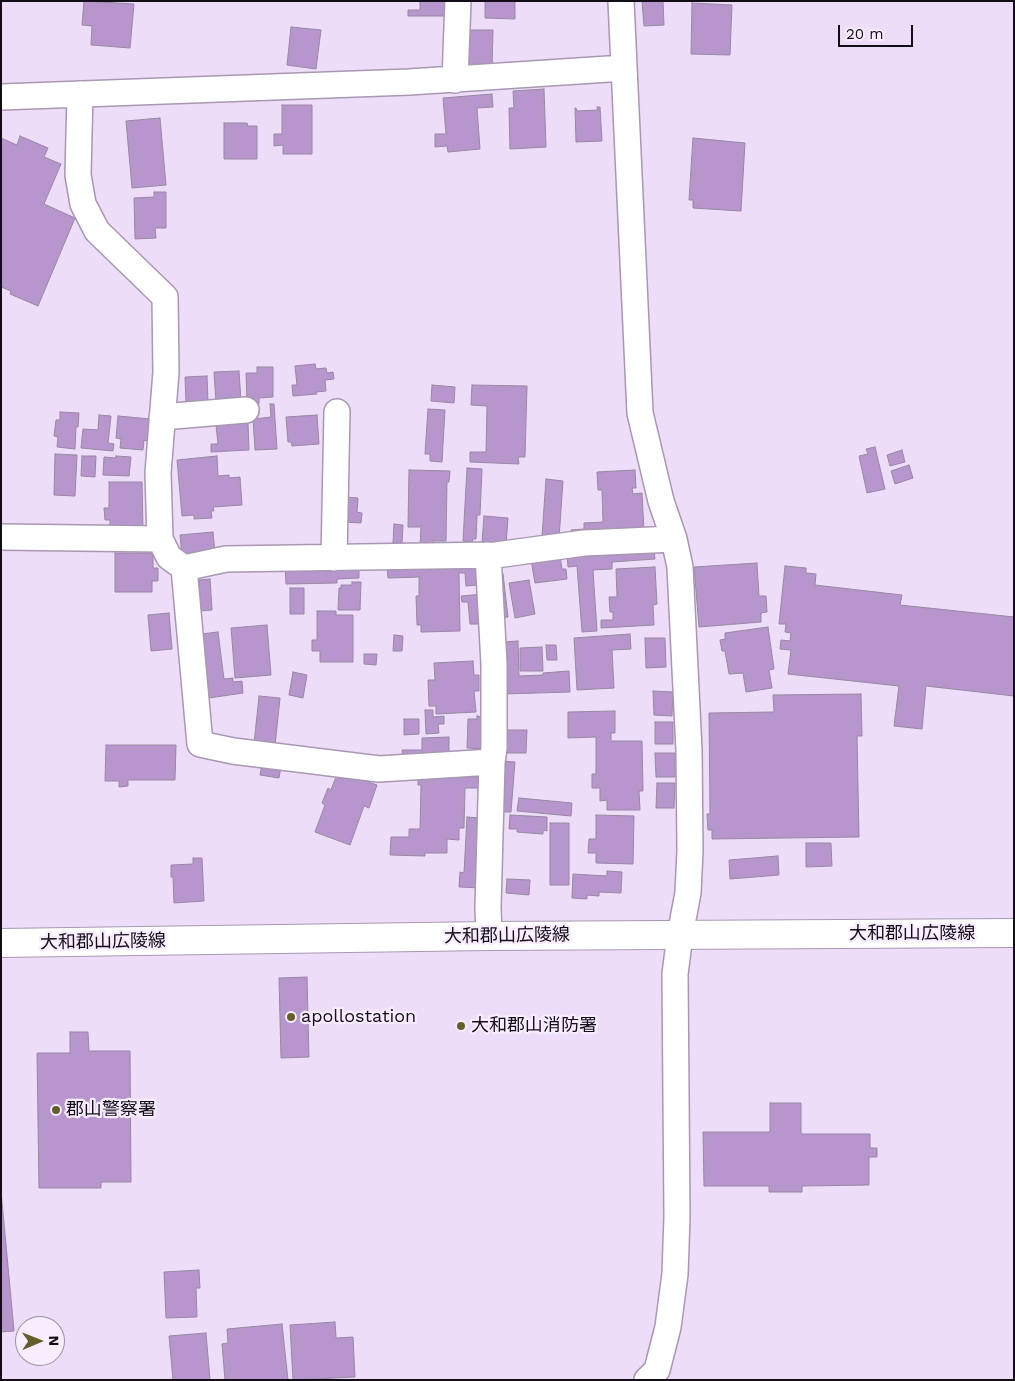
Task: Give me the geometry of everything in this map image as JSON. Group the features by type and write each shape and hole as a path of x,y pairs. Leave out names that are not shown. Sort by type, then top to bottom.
{"main road":[{"name":"大和郡山広陵線","path":"1,943 489,936 1014,933"}],"street":[{"path":"455,80 458,1"},
{"path":"621,1 640,413 661,501 674,539 680,567 689,760 690,852 688,892 675,974 674,1004 677,1217 675,1274 668,1327 658,1370 647,1380"},
{"path":"1,97 455,80 624,68"},
{"path":"80,94 78,174 83,204 97,231 165,297 166,372 158,473 160,540 169,557 184,568 226,559 488,555 584,544 674,539"},
{"path":"162,417 246,410"},
{"path":"334,558 337,412"},
{"path":"1,537 160,540"},
{"path":"488,555 494,664 494,748 488,907 489,936"},
{"path":"184,568 200,744 233,752 379,769 492,762"}],"building":[{"path":"84,1 134,4 130,48 91,45 92,26 82,25"},
{"path":"420,1 448,1 448,16 408,16 408,10 420,10"},
{"path":"485,1 515,1 515,19 485,18"},
{"path":"642,1 663,1 664,25 644,26"},
{"path":"692,3 732,5 730,55 691,54"},
{"path":"291,27 321,30 316,69 287,65"},
{"path":"467,30 493,30 492,68 466,67"},
{"path":"544,89 546,147 510,149 509,108 514,108 513,91"},
{"path":"492,94 493,107 477,108 480,149 448,152 447,146 435,147 435,134 446,134 443,98"},
{"path":"282,105 312,105 312,154 283,154 283,145 274,146 274,134 282,134"},
{"path":"597,107 600,107 602,141 576,142 575,108 577,111 598,110"},
{"path":"160,118 166,185 132,188 126,121"},
{"path":"224,123 247,123 248,126 257,126 257,159 224,159"},
{"path":"20,136 48,148 44,157 61,164 44,204 75,218 38,306 10,294 11,291 1,287 1,138 17,145"},
{"path":"693,138 745,143 741,211 693,208 693,200 689,200"},
{"path":"154,192 166,192 166,228 155,228 156,238 135,239 134,198 154,197"},
{"path":"315,364 316,369 326,368 327,373 333,372 334,379 325,380 326,391 316,392 317,394 293,396 292,385 297,385 295,366"},
{"path":"257,367 273,367 273,397 259,398 259,404 247,404 246,373 257,373"},
{"path":"239,371 241,401 216,403 214,372"},
{"path":"207,376 208,402 186,403 185,377"},
{"path":"432,385 455,387 454,403 431,401"},
{"path":"472,385 527,386 525,457 518,457 519,464 470,462 470,452 486,452 487,406 471,405"},
{"path":"270,404 274,404 277,449 255,450 253,419 271,417"},
{"path":"428,409 445,410 442,462 430,461 430,454 425,454"},
{"path":"60,412 79,413 75,449 57,447 58,437 54,436 56,420 60,420"},
{"path":"99,415 111,416 108,443 114,444 113,451 81,448 83,429 98,430"},
{"path":"317,415 319,444 292,446 291,442 288,442 286,417"},
{"path":"118,416 150,419 147,441 144,440 143,450 120,448 121,439 116,438"},
{"path":"248,423 249,450 211,452 211,444 218,444 216,425"},
{"path":"875,447 885,489 867,493 859,456 868,454 866,449"},
{"path":"902,450 905,462 890,466 887,455"},
{"path":"55,454 77,455 75,496 54,495"},
{"path":"82,456 96,456 95,477 81,476"},
{"path":"116,456 131,457 129,476 103,475 104,457 116,458"},
{"path":"217,456 218,476 240,477 242,505 213,507 214,511 211,511 212,518 194,519 194,515 182,516 177,460"},
{"path":"909,465 913,478 895,484 891,471"},
{"path":"467,468 482,469 480,515 477,515 476,539 473,539 472,542 463,541"},
{"path":"409,470 450,471 449,482 447,482 446,541 433,541 433,548 420,547 421,527 408,527"},
{"path":"635,470 636,488 632,488 633,494 642,493 644,531 572,534 571,530 584,529 584,523 603,522 602,490 598,490 597,472"},
{"path":"546,479 563,481 559,538 542,537"},
{"path":"109,482 142,482 143,530 110,535 110,520 105,520 104,508 109,508"},
{"path":"344,497 358,498 357,512 362,513 361,523 343,522"},
{"path":"484,516 508,518 506,545 482,543"},
{"path":"394,524 403,525 402,543 393,543"},
{"path":"213,532 215,553 182,556 180,535"},
{"path":"654,549 655,559 612,562 612,569 593,570 597,631 582,632 577,566 568,567 567,554"},
{"path":"115,553 153,553 153,568 158,568 158,581 152,581 152,592 115,592"},
{"path":"560,556 562,569 566,569 567,579 535,583 531,560"},
{"path":"757,563 759,596 766,596 767,612 761,613 761,622 699,627 694,567"},
{"path":"478,564 478,585 466,586 465,573 459,573 460,631 421,632 421,625 417,625 416,596 419,596 419,577 388,578 387,567"},
{"path":"359,565 359,578 337,579 337,583 286,584 285,566"},
{"path":"785,566 806,568 806,573 816,574 815,585 902,595 900,605 1014,617 1014,696 926,686 922,729 894,726 899,686 788,674 791,650 780,649 781,640 790,641 791,633 785,632 786,624 779,624"},
{"path":"655,567 657,604 653,605 654,625 601,628 601,620 613,620 613,612 610,612 609,597 617,597 616,569"},
{"path":"503,574 508,617 497,618 495,575"},
{"path":"210,579 212,610 200,611 199,580"},
{"path":"529,580 535,614 515,618 509,583"},
{"path":"352,582 361,582 360,610 338,610 339,588 341,588 341,585 352,585"},
{"path":"290,588 304,588 304,614 290,614"},
{"path":"484,594 484,624 470,624 468,602 462,602 461,596"},
{"path":"317,611 336,611 336,615 353,615 353,662 320,662 320,651 312,651 312,640 317,640"},
{"path":"169,613 172,649 151,651 148,615"},
{"path":"267,625 271,675 235,678 231,628"},
{"path":"768,627 774,669 769,670 772,688 746,692 743,673 729,674 725,651 722,651 720,640 725,639 725,633"},
{"path":"218,632 224,679 233,678 233,682 242,681 243,693 209,698 201,634"},
{"path":"630,634 631,649 612,650 614,688 577,690 574,638"},
{"path":"394,635 403,636 402,651 393,651"},
{"path":"645,638 665,638 666,667 646,668"},
{"path":"518,641 519,676 569,671 570,692 504,694 502,642"},
{"path":"546,645 556,645 557,660 547,660"},
{"path":"542,647 543,671 520,671 520,648"},
{"path":"364,654 377,654 376,665 364,664"},
{"path":"473,661 474,675 479,675 479,691 474,691 476,712 436,714 436,706 429,706 428,680 435,680 434,663"},
{"path":"293,672 307,675 303,698 289,695"},
{"path":"653,691 673,692 672,716 654,715"},
{"path":"861,694 862,736 857,736 859,837 712,839 712,830 708,830 707,814 710,814 709,713 774,712 773,695"},
{"path":"259,696 280,698 275,746 254,744"},
{"path":"425,710 433,710 433,717 444,716 444,724 438,724 439,733 426,734"},
{"path":"615,711 615,733 611,733 611,741 642,741 643,791 639,791 640,810 607,810 607,800 600,801 600,788 592,788 592,774 596,774 596,737 568,738 568,712"},
{"path":"477,716 482,717 484,749 467,748 468,719 477,719"},
{"path":"404,719 419,719 419,734 404,735"},
{"path":"655,722 673,722 673,744 655,744"},
{"path":"507,730 527,730 526,753 506,753"},
{"path":"449,737 449,758 403,756 402,750 422,750 422,738"},
{"path":"106,745 176,745 175,780 128,780 128,786 119,787 119,781 105,781"},
{"path":"655,753 675,753 675,777 656,777"},
{"path":"502,761 515,762 511,812 498,812"},
{"path":"262,764 281,767 279,778 260,775"},
{"path":"337,774 345,778 347,774 377,785 369,808 364,806 350,845 315,832 325,805 322,803 328,788 331,790"},
{"path":"424,775 483,777 483,788 465,788 464,828 459,828 459,840 447,839 447,853 425,853 425,856 390,855 391,837 409,837 409,829 420,829 421,785 418,785 418,778"},
{"path":"657,783 675,783 674,808 656,808"},
{"path":"519,798 572,803 571,816 517,811"},
{"path":"510,815 547,817 547,831 543,830 543,834 517,832 517,829 509,829"},
{"path":"596,815 634,816 633,864 596,863 596,853 588,853 589,839 596,839"},
{"path":"467,817 480,818 481,888 459,887 460,872 464,873"},
{"path":"550,823 569,823 569,885 550,885"},
{"path":"806,843 831,843 832,866 806,867"},
{"path":"778,856 779,875 730,879 729,860"},
{"path":"193,858 202,858 204,901 174,903 171,865 193,864"},
{"path":"607,871 622,872 621,893 599,892 599,896 587,895 587,899 572,898 573,874 607,876"},
{"path":"507,879 530,880 529,895 506,893"},
{"path":"307,977 309,1057 281,1058 279,978"},
{"path":"70,1032 88,1032 89,1051 130,1051 131,1182 101,1182 101,1188 39,1188 37,1053 70,1053"},
{"path":"770,1103 801,1103 801,1134 870,1134 870,1148 877,1148 877,1157 869,1157 869,1185 802,1186 802,1192 769,1192 769,1186 704,1186 703,1132 770,1132"},
{"path":"1,1191 14,1331 1,1332"},
{"path":"199,1270 200,1288 196,1288 197,1317 166,1318 164,1272"},
{"path":"335,1322 336,1338 353,1337 355,1377 293,1380 290,1325"},
{"path":"282,1324 288,1380 225,1380 222,1344 228,1343 227,1329"},
{"path":"206,1333 210,1380 173,1380 169,1336"}],"place":[{"name":"apollostation","path":"291,1017"},
{"name":"大和郡山消防署","path":"461,1026"},
{"name":"郡山警察署","path":"56,1110"}]}
